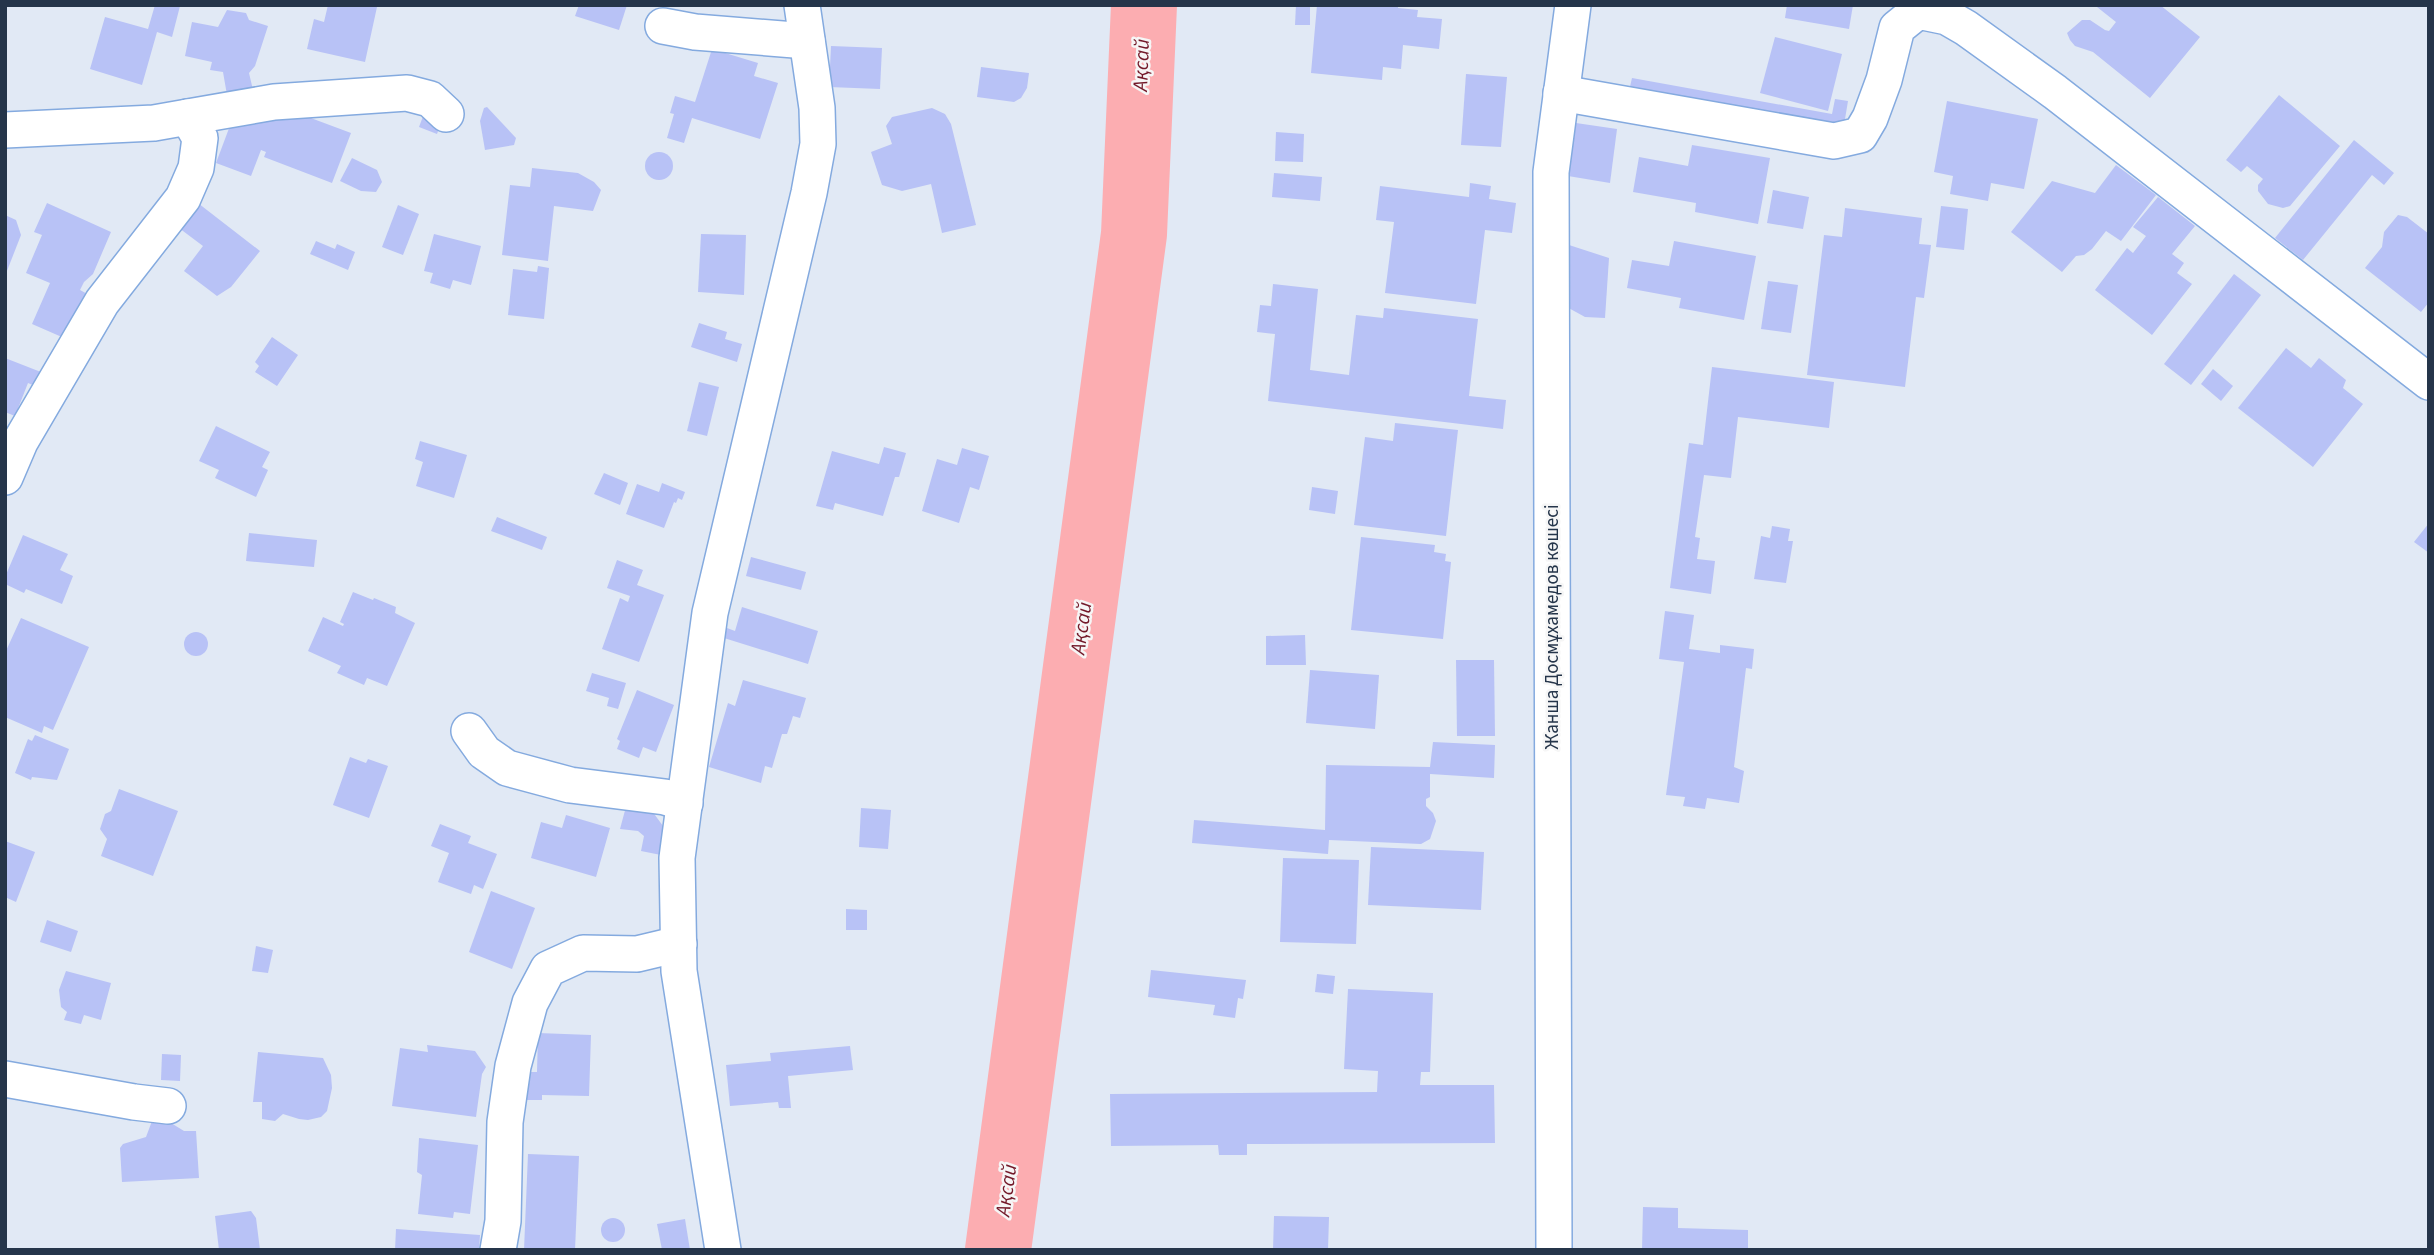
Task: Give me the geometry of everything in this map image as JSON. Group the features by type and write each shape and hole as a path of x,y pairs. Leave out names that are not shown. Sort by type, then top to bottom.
{"street":[{"path":"723,1250 680,971 677,858 710,613 809,193 818,144 817,108 802,5"},
{"name":"Жанша Досмұхамедов көшесі","path":"1554,1250 1551,172 1573,5"},
{"path":"1561,93 1834,141 1860,135 1870,118 1884,80 1897,27 1918,11 1947,17 2055,92 2429,382"},
{"path":"663,26 695,32 807,41"},
{"path":"5,131 154,123 274,102 407,93 430,99 446,114"},
{"path":"5,477 20,442 102,302 183,198 196,168 200,138 188,117"},
{"path":"469,732 484,752 507,768 570,785 665,797 685,803"},
{"path":"498,1250 502,1221 505,1122 513,1066 530,1003 548,969 583,953 637,954 679,944"},
{"path":"5,1079 109,1098 168,1105"}],"building":[{"path":"155,5 180,6 172,37 157,32 142,85 90,69 105,17 148,29"},
{"path":"328,5 377,7 365,62 307,49 314,19 324,22"},
{"path":"579,5 627,5 619,30 575,16"},
{"path":"1296,5 1310,5 1310,25 1295,25"},
{"path":"1317,5 1398,5 1398,8 1418,10 1417,17 1442,19 1439,49 1403,45 1401,69 1383,67 1382,80 1311,73"},
{"path":"1787,5 1853,5 1849,29 1785,18"},
{"path":"2160,5 2200,37 2150,98 2093,52 2075,46 2070,40 2067,33 2082,20 2090,20 2109,31 2116,22 2097,7"},
{"path":"227,10 246,13 249,20 268,26 255,66 249,73 253,90 227,95 223,72 210,70 212,62 185,56 192,22 218,27"},
{"path":"1775,37 1842,54 1828,111 1760,93"},
{"path":"831,46 882,48 880,89 829,87"},
{"path":"712,49 758,63 754,76 778,83 760,139 692,118 684,143 667,138 674,114 670,113 675,96 695,102"},
{"path":"981,67 1029,73 1027,88 1021,98 1014,102 977,97"},
{"path":"1466,74 1507,77 1501,147 1461,145"},
{"path":"1632,78 1832,114 1835,99 1848,101 1843,131 1629,91"},
{"path":"2279,95 2340,146 2290,206 2283,208 2268,204 2258,191 2258,185 2263,179 2247,166 2241,172 2226,160"},
{"path":"1947,101 2038,119 2024,189 1991,183 1988,201 1950,194 1953,176 1934,172"},
{"path":"487,107 516,138 514,145 485,150 480,121 484,108"},
{"path":"284,108 351,133 332,183 264,157 266,152 261,150 251,176 216,163 231,123"},
{"path":"932,108 945,114 951,124 976,225 942,233 931,184 902,191 882,185 871,152 892,144 886,126 892,117"},
{"path":"425,111 443,118 437,134 419,127"},
{"path":"1576,123 1617,129 1610,183 1568,176"},
{"path":"1276,132 1304,134 1303,162 1275,161"},
{"path":"2354,140 2394,173 2384,185 2372,175 2303,260 2275,238"},
{"path":"1692,145 1770,158 1758,224 1695,212 1696,203 1633,192 1639,157 1688,166"},
{"path":"659,152 669,156 673,166 669,176 659,180 649,176 645,166 649,156"},
{"path":"352,158 377,170 382,182 376,192 361,191 340,181"},
{"path":"2116,165 2156,195 2121,241 2106,231 2092,249 2084,255 2076,256 2062,272 2011,232 2052,181 2095,193"},
{"path":"532,168 578,173 594,182 601,190 593,211 554,206 548,261 502,255 510,185 530,187"},
{"path":"1274,173 1322,177 1320,201 1272,197"},
{"path":"1470,183 1491,186 1489,199 1516,203 1512,233 1485,230 1476,304 1385,293 1394,222 1376,220 1380,186 1469,197"},
{"path":"1773,190 1809,197 1803,229 1767,223"},
{"path":"2158,197 2195,226 2172,254 2184,263 2177,273 2192,284 2152,335 2095,290 2127,248 2133,253 2146,236 2133,227"},
{"path":"194,200 260,251 231,287 217,296 184,271 203,246 175,225"},
{"path":"47,203 111,232 93,274 80,290 91,296 71,341 32,324 50,283 26,273 42,235 34,232"},
{"path":"398,205 419,214 403,255 382,247"},
{"path":"1941,206 1968,209 1964,250 1936,247"},
{"path":"1845,208 1922,218 1919,244 1931,245 1924,298 1916,297 1905,387 1807,375 1824,235 1842,237"},
{"path":"5,215 16,220 21,235 5,276"},
{"path":"2398,215 2407,217 2429,234 2429,302 2421,312 2365,268 2382,247 2384,232"},
{"path":"434,234 481,246 471,285 453,280 450,289 430,283 433,273 424,271"},
{"path":"701,234 746,235 744,295 698,292"},
{"path":"316,241 335,249 337,244 355,252 348,270 310,254"},
{"path":"1674,241 1756,256 1744,320 1679,308 1681,298 1627,288 1632,260 1669,266"},
{"path":"1569,245 1609,258 1605,318 1585,317 1565,306"},
{"path":"538,266 549,268 544,319 508,315 513,269 537,272"},
{"path":"2234,274 2261,295 2191,385 2164,364"},
{"path":"1768,281 1798,285 1791,333 1761,329"},
{"path":"1273,284 1318,289 1310,370 1349,375 1356,315 1383,318 1384,308 1478,319 1469,396 1506,400 1503,429 1268,401 1275,334 1257,332 1260,305 1271,306"},
{"path":"699,323 727,332 725,339 742,344 737,362 691,347"},
{"path":"272,337 298,355 277,386 255,372 259,366 255,362"},
{"path":"2286,348 2311,368 2319,358 2346,380 2343,388 2363,404 2313,467 2238,408"},
{"path":"5,358 46,374 40,388 28,383 15,416 5,412"},
{"path":"1712,367 1834,382 1829,428 1738,417 1731,478 1704,475 1695,537 1700,538 1697,559 1715,561 1711,594 1670,588 1689,443 1703,445"},
{"path":"2213,369 2233,386 2221,401 2201,384"},
{"path":"699,382 719,387 707,436 687,431"},
{"path":"1395,423 1458,430 1446,536 1354,525 1365,437 1393,441"},
{"path":"216,426 270,452 262,467 268,470 256,497 215,478 219,470 199,461"},
{"path":"420,441 467,455 454,498 416,486 423,462 415,459"},
{"path":"884,447 906,453 899,477 895,477 883,516 835,503 833,510 816,506 832,451 879,464"},
{"path":"962,448 989,456 979,490 970,487 959,523 922,511 937,459 957,465"},
{"path":"604,473 628,483 620,505 594,494"},
{"path":"662,483 685,492 682,500 678,498 676,503 674,502 664,528 626,514 637,484 659,492"},
{"path":"1312,487 1338,491 1335,514 1309,510"},
{"path":"497,517 547,537 542,550 491,531"},
{"path":"2429,523 2429,553 2414,542"},
{"path":"1772,526 1790,529 1788,541 1793,541 1786,583 1754,579 1761,536 1770,538"},
{"path":"249,533 317,540 314,567 246,561"},
{"path":"23,535 68,554 60,570 73,576 62,604 26,589 24,593 5,584 5,577"},
{"path":"1361,537 1435,545 1434,552 1446,554 1445,561 1451,562 1443,639 1351,630"},
{"path":"751,557 806,572 801,590 746,576"},
{"path":"617,560 643,570 637,585 664,595 639,662 602,649 620,598 628,602 630,596 607,588"},
{"path":"353,592 396,607 395,613 415,623 387,686 367,678 364,685 337,673 341,666 308,651 323,617 343,626 340,622"},
{"path":"742,607 818,631 808,664 724,638 727,628 735,631"},
{"path":"1665,611 1694,615 1689,649 1720,653 1720,645 1754,649 1752,669 1746,668 1734,767 1744,771 1739,803 1707,798 1705,809 1683,806 1685,797 1666,795 1684,662 1659,659"},
{"path":"21,618 89,647 53,730 44,726 42,733 5,717 5,653"},
{"path":"196,632 204,636 208,644 204,652 196,656 188,652 184,644 188,636"},
{"path":"1305,635 1306,665 1266,665 1266,636"},
{"path":"1456,660 1494,660 1495,736 1457,736"},
{"path":"1310,670 1379,675 1375,729 1306,723"},
{"path":"592,673 626,683 618,709 607,706 609,698 586,691"},
{"path":"743,680 806,698 800,718 793,716 787,734 782,734 772,768 765,766 761,783 709,767 728,703 735,706"},
{"path":"637,690 674,705 656,752 643,747 639,758 617,749 620,741 617,739"},
{"path":"35,735 69,749 57,780 32,777 31,780 15,773 28,739 32,741"},
{"path":"1433,742 1495,745 1494,778 1430,774 1430,797 1426,799 1426,806 1436,821 1430,839 1421,844 1329,840 1328,854 1192,843 1194,820 1325,830 1326,765 1430,767"},
{"path":"350,757 366,763 368,759 388,766 369,818 333,805"},
{"path":"119,789 178,811 153,876 101,856 107,839 100,829 105,814 111,811"},
{"path":"627,803 652,811 663,826 661,855 641,851 644,836 638,831 620,829"},
{"path":"861,808 891,810 888,849 859,847"},
{"path":"566,815 610,828 596,877 531,858 541,822 562,828"},
{"path":"440,824 471,836 468,843 497,854 483,889 474,885 471,894 438,882 449,853 431,846"},
{"path":"5,841 35,852 16,902 5,897"},
{"path":"1371,847 1484,852 1481,910 1368,905"},
{"path":"1283,858 1359,860 1356,944 1280,942"},
{"path":"491,891 535,908 512,969 469,952"},
{"path":"846,909 867,910 867,930 846,930"},
{"path":"47,920 78,931 71,952 40,942"},
{"path":"256,946 273,950 268,973 252,971"},
{"path":"1151,970 1246,980 1243,999 1238,998 1235,1018 1213,1015 1215,1005 1148,997"},
{"path":"66,971 111,983 101,1020 84,1015 81,1024 64,1020 67,1012 61,1007 59,990"},
{"path":"1317,974 1335,976 1333,994 1315,992"},
{"path":"1348,989 1433,993 1430,1072 1421,1072 1420,1085 1494,1085 1495,1143 1247,1144 1247,1155 1219,1155 1218,1145 1111,1146 1110,1094 1377,1092 1378,1071 1344,1069"},
{"path":"538,1033 591,1035 589,1096 542,1095 542,1100 524,1100 525,1072 537,1072"},
{"path":"427,1045 475,1051 486,1067 482,1074 476,1117 392,1106 400,1048 428,1052"},
{"path":"850,1046 853,1070 788,1076 791,1108 779,1108 778,1102 730,1106 726,1065 771,1061 770,1053"},
{"path":"258,1052 323,1058 331,1075 332,1088 327,1111 321,1117 308,1120 283,1114 275,1121 262,1119 262,1102 253,1102"},
{"path":"162,1054 181,1055 180,1081 161,1080"},
{"path":"152,1121 171,1123 184,1131 196,1131 199,1178 122,1182 120,1148 123,1144 146,1137"},
{"path":"419,1138 478,1145 470,1214 454,1212 453,1218 418,1214 422,1175 417,1172"},
{"path":"528,1154 579,1156 575,1250 524,1250"},
{"path":"1643,1207 1678,1208 1678,1228 1748,1230 1748,1250 1642,1250"},
{"path":"251,1211 256,1218 260,1250 219,1250 215,1216"},
{"path":"1274,1216 1329,1217 1328,1250 1273,1250"},
{"path":"613,1218 621,1222 625,1230 621,1238 613,1242 605,1238 601,1230 605,1222"},
{"path":"685,1219 690,1250 662,1250 657,1224"},
{"path":"396,1229 480,1235 479,1250 395,1250"}],"waterway":[{"name":"Ақсай","path":"998,1250 1134,234 1144,5"}]}
